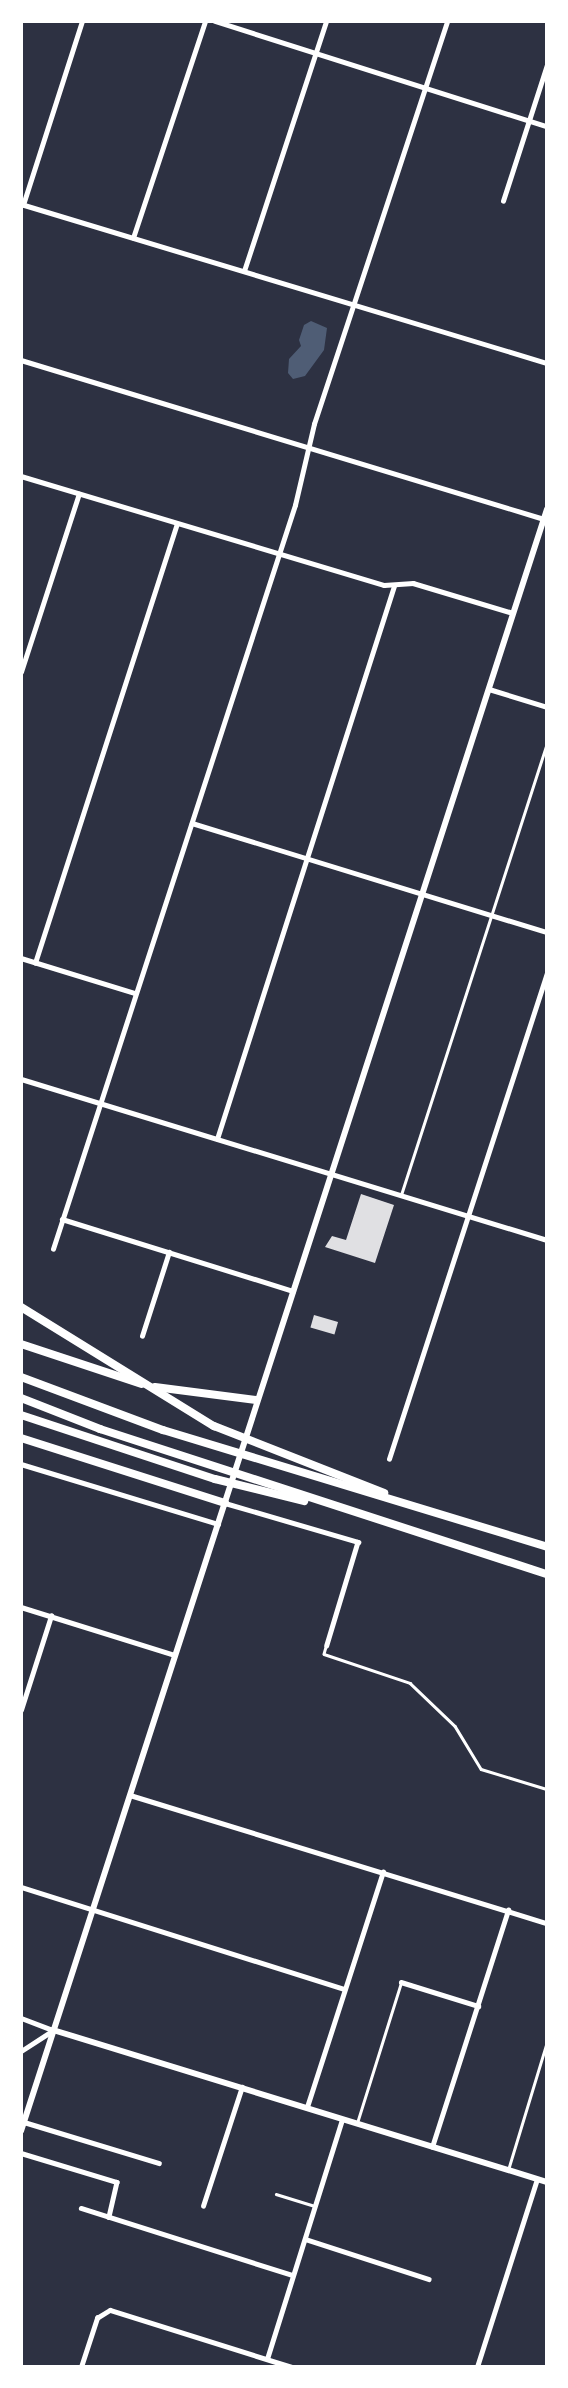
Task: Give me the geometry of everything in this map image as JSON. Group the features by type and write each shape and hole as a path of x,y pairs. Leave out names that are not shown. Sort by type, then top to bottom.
{"highway":[{"path":"21,1307 166,1397 232,1434 432,1512"},
{"path":"21,1344 159,1388 256,1400"},
{"path":"21,1377 100,1409 257,1460 547,1547"},
{"path":"21,1398 221,1469 248,1483"},
{"path":"21,1415 215,1479 248,1483 372,1516 547,1574"},
{"path":"21,1438 225,1503"}],"main road":[{"path":"21,2131 547,509"},
{"path":"53,2029 547,2182"}],"street":[{"path":"82,21 22,205 547,363"},
{"path":"134,238 205,21"},
{"path":"215,21 547,126"},
{"path":"244,271 326,21"},
{"path":"53,1249 279,554 307,445 447,21"},
{"path":"503,201 547,65"},
{"path":"21,360 544,519"},
{"path":"21,477 394,586 413,583 513,612"},
{"path":"21,672 79,494"},
{"path":"35,963 177,524"},
{"path":"217,1139 394,586"},
{"path":"489,689 547,707"},
{"path":"192,823 547,932"},
{"path":"21,958 135,993"},
{"path":"389,1459 547,974"},
{"path":"21,1079 547,1240"},
{"path":"62,1219 293,1291"},
{"path":"142,1336 169,1252"},
{"path":"21,1464 218,1524"},
{"path":"225,1503 358,1542 327,1645"},
{"path":"21,1607 175,1655"},
{"path":"21,1710 51,1616"},
{"path":"130,1795 547,1923"},
{"path":"307,2107 383,1872"},
{"path":"21,1887 344,1989"},
{"path":"432,2147 508,1910"},
{"path":"401,1982 478,2006"},
{"path":"21,2018 53,2029"},
{"path":"21,2051 53,2029"},
{"path":"203,2206 242,2087"},
{"path":"267,2359 342,2119"},
{"path":"24,2122 159,2163"},
{"path":"21,2153 117,2182 109,2217"},
{"path":"477,2367 537,2179"},
{"path":"81,2208 292,2275"},
{"path":"305,2239 429,2279"},
{"path":"82,2367 96,2321 104,2311 114,2310 292,2367"}],"lane":[{"path":"401,1195 547,742"},
{"path":"327,1645 324,1654 410,1683 455,1726 481,1769 547,1790"},
{"path":"357,2123 401,1982"},
{"path":"508,2170 547,2042"},
{"path":"276,2194 315,2206"}],"water":[{"path":"311,321 327,328 324,350 305,376 293,379 288,373 289,359 301,346 299,340 304,325"}],"building":[{"path":"361,1194 394,1205 375,1263 325,1247 332,1236 346,1240"},
{"path":"314,1315 338,1322 334,1334 310,1327"}]}
